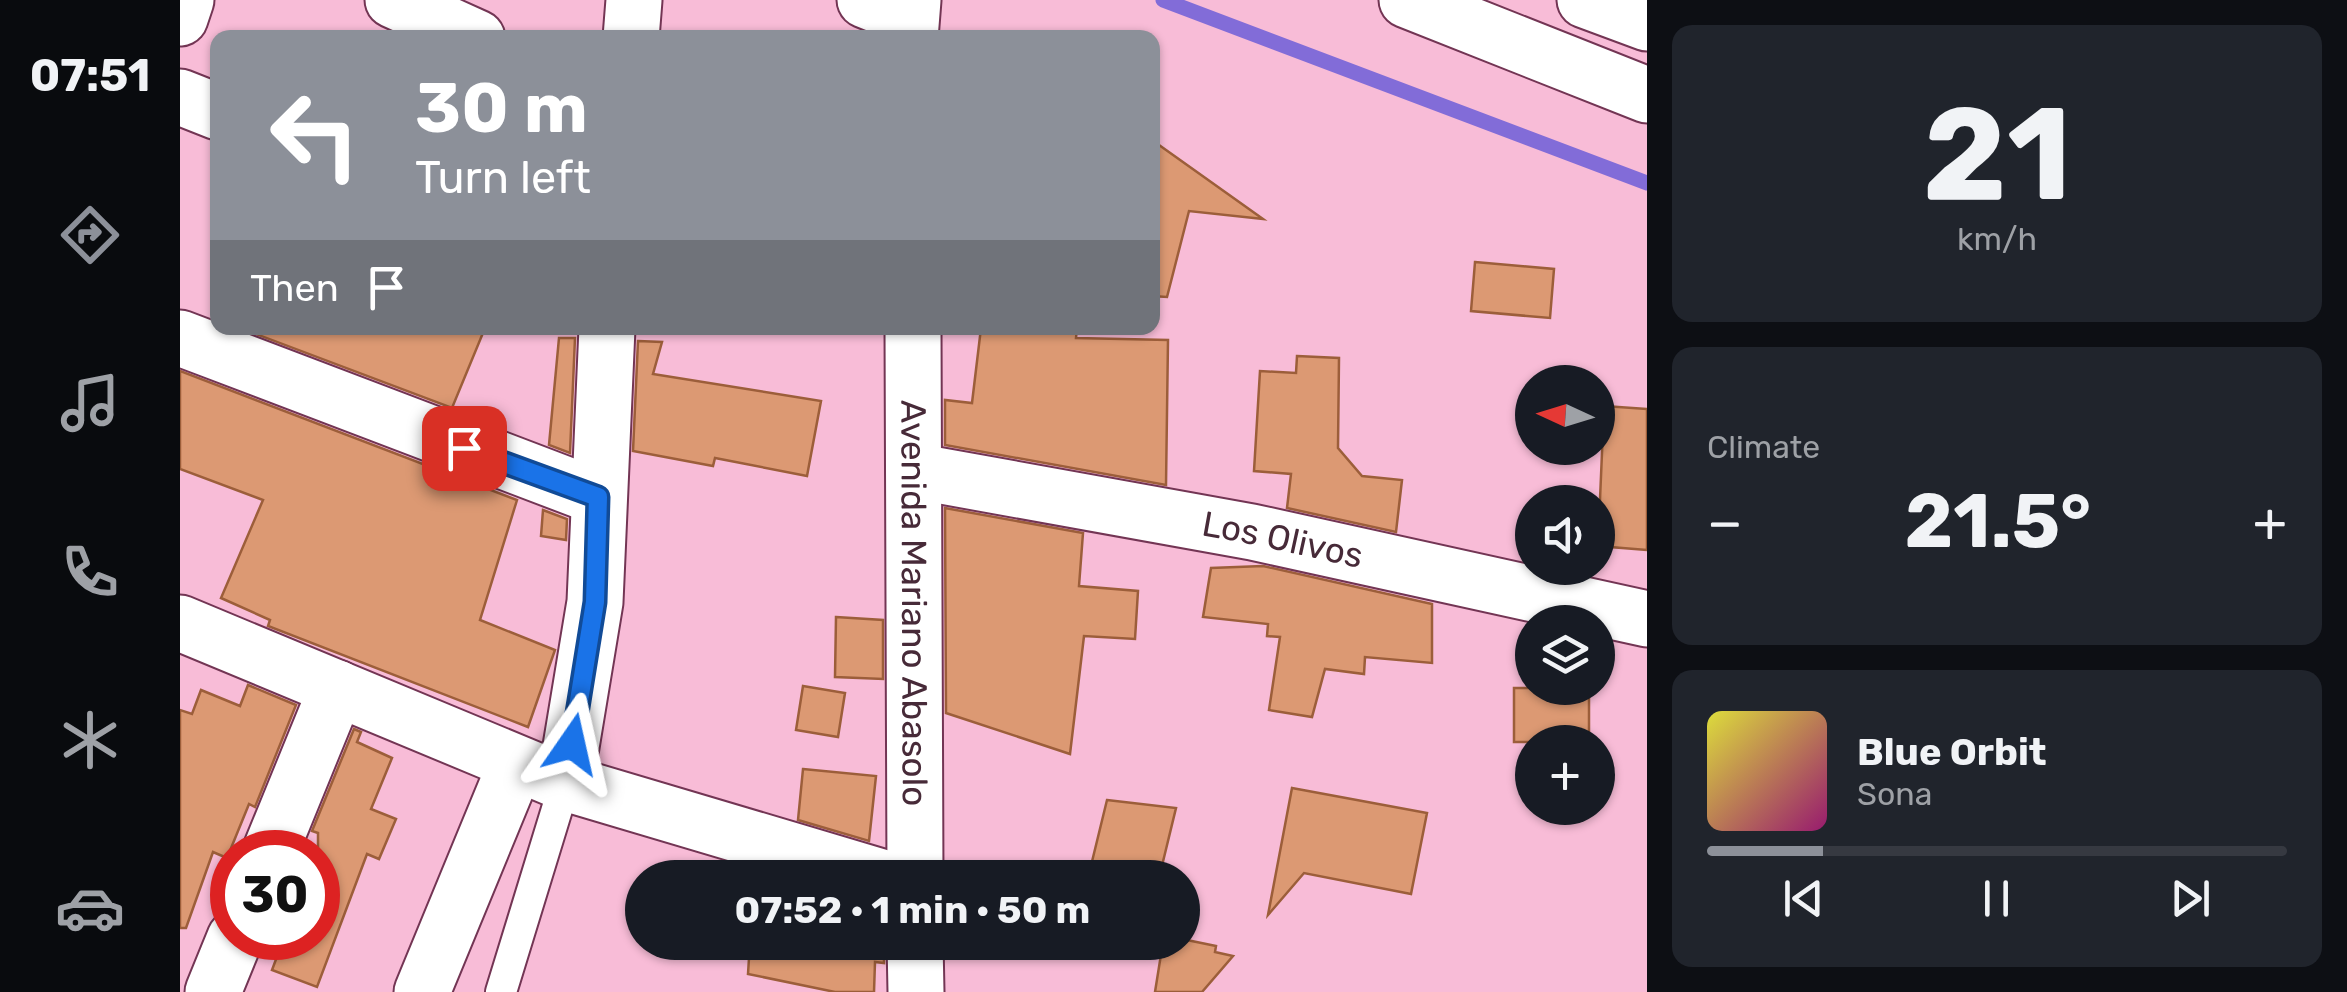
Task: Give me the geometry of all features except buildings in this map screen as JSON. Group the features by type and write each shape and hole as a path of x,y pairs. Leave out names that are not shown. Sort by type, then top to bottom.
{"street":[{"path":"180,18 186,0"},
{"path":"393,0 459,30"},
{"path":"632,30 634,0"},
{"path":"1408,0 1647,95"},
{"path":"1585,0 1647,23"},
{"path":"180,97 210,109"},
{"path":"422,992 540,774 595,602 607,335"},
{"name":"Avenida Mariano Abasolo","path":"913,335 915,860"},
{"path":"180,338 598,497"},
{"name":"Los Olivos","path":"914,471 1234,529 1647,619"},
{"path":"180,623 540,774 824,860"},
{"path":"279,830 336,688"},
{"path":"212,992 226,960"},
{"path":"915,960 916,992"}],"lane":[{"path":"502,992 540,774"}],"waterway":[{"path":"1163,0 1647,183"}],"route":[{"path":"464,448 598,497 595,602 572,744"}]}
